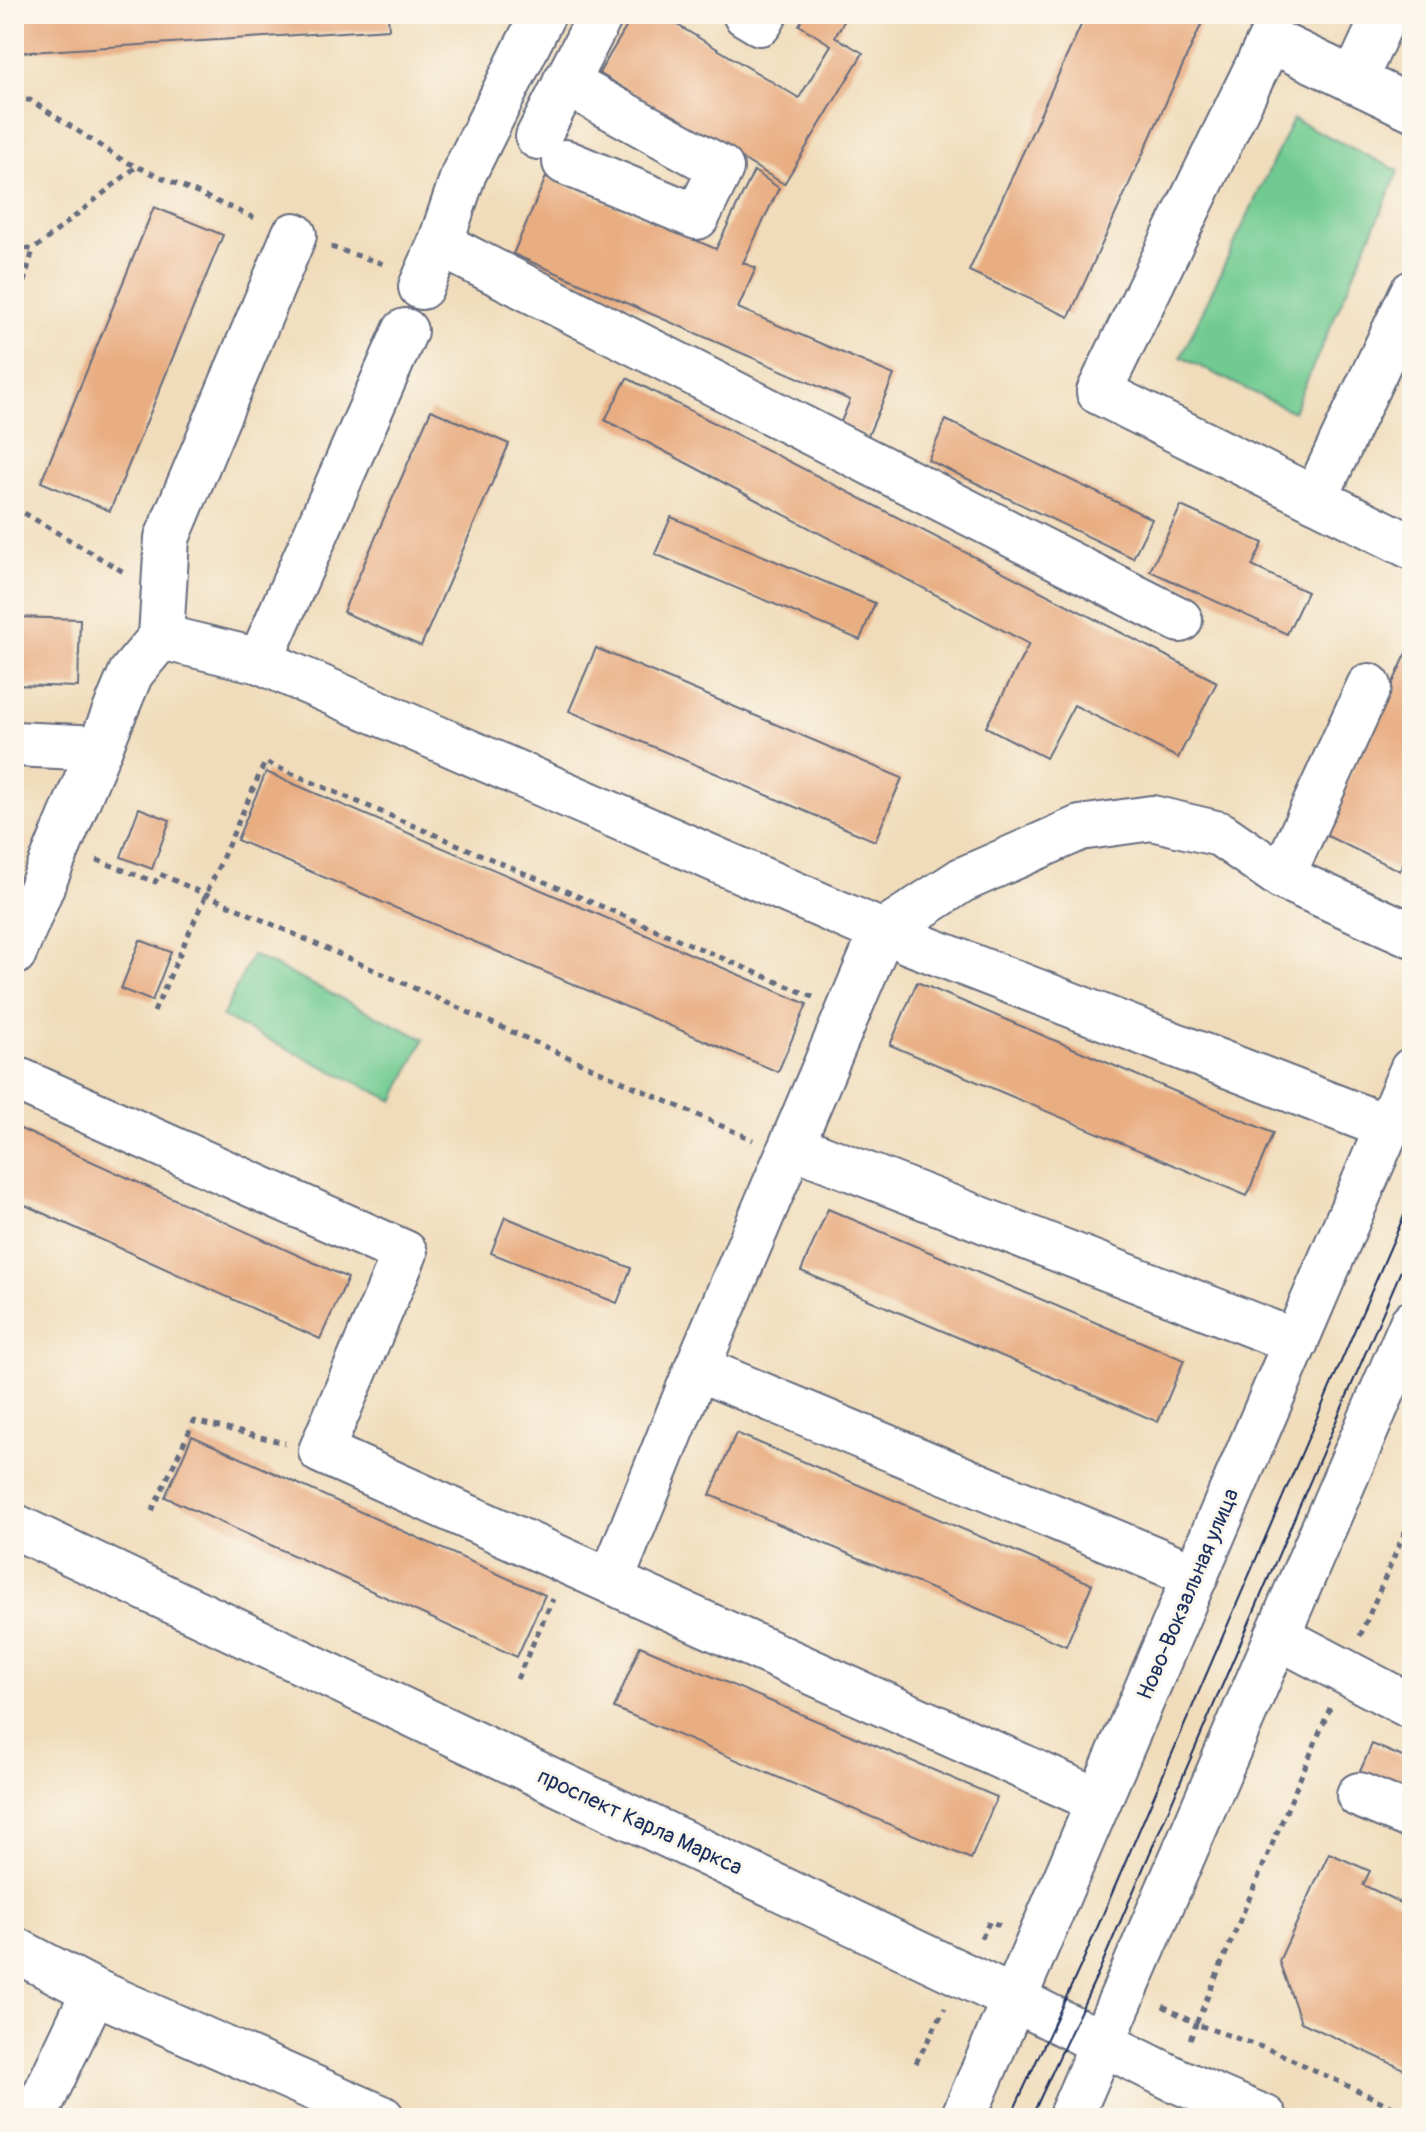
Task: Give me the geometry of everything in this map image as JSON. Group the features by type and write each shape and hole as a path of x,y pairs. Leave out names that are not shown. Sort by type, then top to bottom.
{"main road":[{"path":"565,82 721,168 697,217 551,149 565,82 601,14"},
{"path":"745,14 760,23 765,14"},
{"path":"1354,81 1385,14"},
{"path":"421,287 440,244 464,173 541,15"},
{"path":"1412,108 1270,40 1099,392 1412,547"},
{"path":"14,953 131,673 162,616 167,538 294,235"},
{"path":"440,244 1180,620"},
{"path":"1315,499 1412,293"},
{"path":"260,661 405,331"},
{"path":"162,616 896,937 1387,1127"},
{"path":"1282,877 1369,686"},
{"path":"14,744 100,748"},
{"path":"611,1581 697,1368 774,1143 896,937 962,880 1080,828 1152,818 1220,834 1282,877 1412,935"},
{"name":"Ново-Вокзальная улица","path":"963,2118 1412,1070"},
{"path":"14,1078 405,1253 321,1451 1099,1801"},
{"path":"774,1143 1296,1342"},
{"path":"1070,2118 1412,1323"},
{"path":"697,1368 1196,1576"},
{"name":"проспект Карла Маркса","path":"14,1526 1014,1999 1176,2080 1265,2118"},
{"path":"1277,1636 1412,1707"},
{"path":"1359,1795 1412,1817"},
{"path":"14,1949 94,1991 382,2118"},
{"path":"34,2118 94,1991"}],"path":[{"path":"14,100 30,100 124,161"},
{"path":"14,317 33,250 136,167"},
{"path":"14,235 16,246 33,250"},
{"path":"14,507 162,616"},
{"path":"154,1012 265,762 814,997"},
{"path":"59,845 155,882 160,874 206,893 774,1143"},
{"path":"152,1511 194,1421 321,1451"},
{"path":"1412,1515 1196,2024 1276,2052 1412,2116"},
{"path":"517,1679 570,1562"}],"green space":[{"path":"1293,119 1399,171 1293,412 1181,357"},
{"path":"252,955 424,1039 394,1101 222,1017"}],"building":[{"path":"14,14 388,14 389,29 14,53"},
{"path":"634,14 659,14 799,98 831,45 799,25 806,14 848,14 835,37 863,53 784,184 599,73"},
{"path":"1086,14 1206,14 1069,317 969,271"},
{"path":"754,171 779,188 743,263 756,268 738,308 894,375 868,436 840,424 850,400 513,254 546,177 716,249"},
{"path":"154,207 223,235 110,511 41,482"},
{"path":"627,378 1217,682 1178,758 1074,705 1046,758 986,727 1029,644 605,420"},
{"path":"431,410 509,444 421,646 343,612"},
{"path":"946,420 1152,519 1133,558 928,460"},
{"path":"1181,506 1263,543 1252,566 1307,592 1287,634 1150,571"},
{"path":"671,517 875,603 860,640 655,554"},
{"path":"14,617 80,619 78,687 14,685"},
{"path":"596,648 902,778 875,841 569,711"},
{"path":"1409,648 1412,650 1412,845 1400,871 1323,834"},
{"path":"266,772 807,1004 778,1072 237,840"},
{"path":"139,808 170,820 152,869 121,857"},
{"path":"140,940 171,952 152,1001 121,989"},
{"path":"917,982 1273,1133 1247,1196 890,1045"},
{"path":"14,1126 348,1278 320,1339 14,1200"},
{"path":"828,1209 1184,1360 1158,1422 801,1271"},
{"path":"505,1217 631,1268 617,1303 491,1253"},
{"path":"736,1433 1092,1584 1066,1646 710,1495"},
{"path":"192,1436 545,1595 517,1657 165,1497"},
{"path":"640,1646 997,1797 971,1859 614,1708"},
{"path":"1372,1744 1412,1761 1412,1777 1404,1795 1358,1776"},
{"path":"1329,1853 1370,1871 1363,1885 1412,1908 1412,2073 1301,2022 1279,1961"}],"tram line":[{"path":"1010,2118 1082,1963 1412,1197"},
{"path":"1031,2118 1099,1971 1412,1245"}]}
